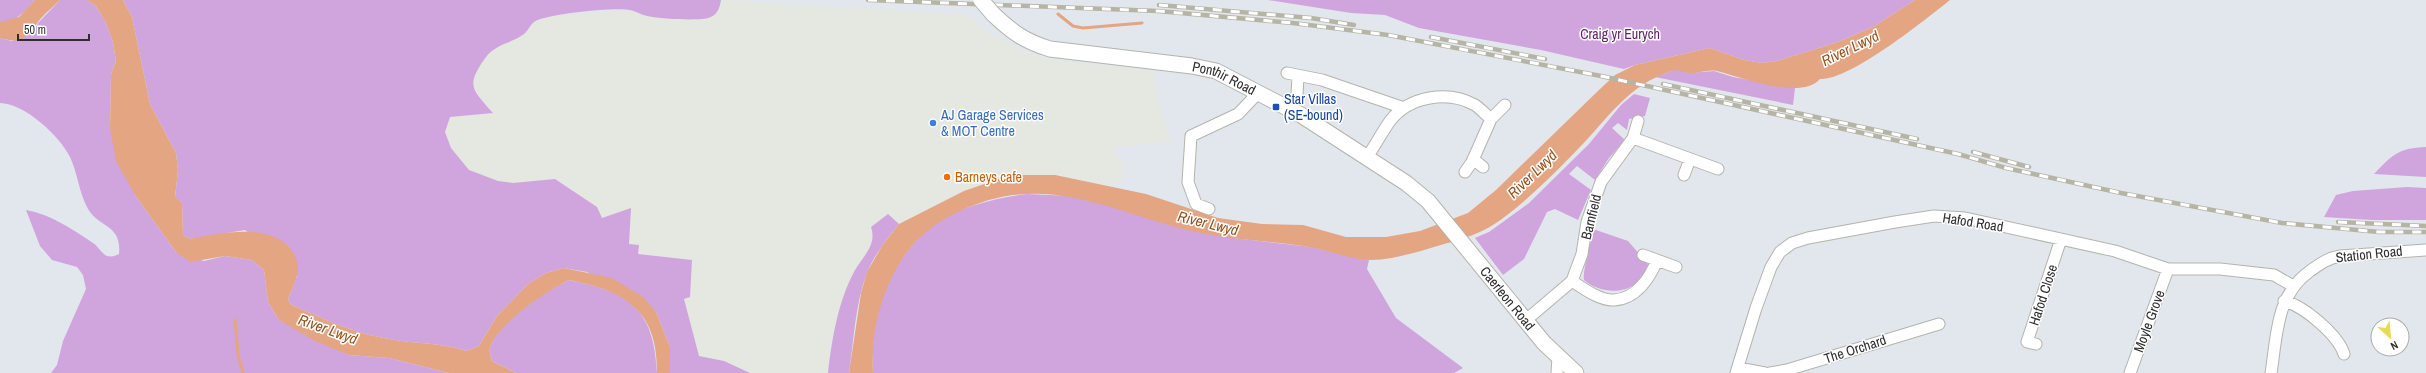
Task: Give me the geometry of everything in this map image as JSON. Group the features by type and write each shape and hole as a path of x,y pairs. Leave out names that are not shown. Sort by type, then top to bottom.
{"main road":[{"name":"Ponthir Road","path":"981,0 1009,29 1029,42 1050,49 1192,66 1216,71 1301,115 1406,183 1428,201 1443,220"},
{"name":"Caerleon Road","path":"1443,220 1558,357 1576,373"}],"street":[{"path":"1287,74 1322,80 1350,88 1404,108"},
{"path":"1297,94 1298,77"},
{"path":"1208,209 1196,204 1188,182 1191,136 1238,114 1259,92"},
{"path":"1367,158 1391,120 1404,108 1423,99 1443,96 1475,105 1491,120"},
{"path":"1465,172 1474,160 1491,120 1505,105"},
{"name":"Barnfield","path":"1526,320 1572,281 1582,254 1587,222 1598,188 1633,138 1638,121"},
{"path":"1633,138 1718,169"},
{"path":"1684,175 1690,159"},
{"path":"1474,160 1483,167"},
{"name":"Hafod Road","path":"1737,370 1756,308 1771,267 1780,252 1792,243 1895,222 1934,216 1965,218 2115,251 2168,269 2220,269 2274,275 2293,286"},
{"name":"Hafod Close","path":"2036,344 2028,342 2061,239"},
{"name":"Station Road","path":"2271,373 2278,322 2284,301 2293,286 2303,276 2330,258 2426,250"},
{"path":"1643,255 1676,267"},
{"path":"1572,281 1600,297 1613,300 1638,289 1651,277 1657,260"},
{"name":"Moyle Grove","path":"2130,373 2168,269"},
{"path":"2284,301 2300,308 2345,347"},
{"name":"The Orchard","path":"1770,373 1787,370 1939,324"},
{"path":"1557,373 1558,357"},
{"path":"1737,370 1765,373"}],"shaded area":[{"path":"722,0 968,15 991,35 1027,53 1047,59 1153,71 1166,130 1172,141 1115,148 1116,155 1122,161 1124,178 1110,185 1055,175 1010,175 941,201 899,224 888,214 874,236 870,248 855,271 836,322 828,373 750,373 724,361 699,356 684,298 602,218 564,186 555,179 513,183 484,177 469,170 462,163 451,148 445,132 450,117 493,113 474,91 472,85 477,68 489,53 501,44 525,34 535,22 551,16 629,10 648,16 703,19 714,16 719,10"}],"green space":[{"path":"0,0 35,0 20,16 11,21 0,22"},
{"path":"60,0 87,0 96,6 106,23 113,42 116,61 111,74 110,128 135,195 176,252 204,261 225,256 252,260 264,270 268,302 279,320 349,355 389,358 449,373 51,373 57,365 63,341 86,289 83,275 77,267 52,260 40,246 26,210 44,215 61,223 93,243 103,254 107,256 119,254 117,237 109,227 98,220 88,209 70,157 58,140 40,122 20,108 9,104 0,103 0,38 12,41 34,31 38,23"},
{"path":"123,0 721,0 716,14 702,19 660,18 630,10 611,9 565,14 540,19 534,22 524,34 494,49 486,57 475,75 473,81 476,92 493,113 450,117 445,132 451,148 469,170 498,181 513,183 555,179 597,207 602,218 631,208 629,244 639,245 638,254 692,260 690,297 684,299 699,356 724,361 750,373 670,373 670,347 656,312 587,272 564,268 546,273 528,284 497,316 479,346 467,351 446,346 390,339 367,334 334,323 290,304 288,299 297,276 245,230 190,239 183,235 182,203 175,198 178,170 176,153 150,104 132,17"},
{"name":"Craig yr Eurych","path":"1268,0 1915,0 1873,27 1838,42 1777,61 1762,63 1744,60 1710,48 1635,65 1624,69 1541,50 1419,28 1385,15 1351,13"},
{"path":"1677,69 1689,73 1714,71 1733,77 1795,88 1793,105 1655,77"},
{"path":"1634,94 1650,98 1645,116 1629,119 1627,130 1618,123 1612,128 1625,140 1609,158 1595,180 1577,166 1569,174 1591,190 1578,220 1555,209 1547,212 1524,259 1503,275 1475,238 1489,232 1529,203 1589,144 1621,105"},
{"path":"2426,147 2426,177 2374,174 2386,161 2397,153 2409,149"},
{"path":"2407,187 2426,188 2426,220 2371,220 2324,217 2336,195 2353,191"},
{"path":"1027,194 1072,196 1234,238 1311,247 1369,260 1367,269 1396,318 1463,368 1454,373 873,373 874,336 882,300 888,283 897,267 919,238 935,223 968,207 1003,198"},
{"path":"888,214 899,224 885,241 867,273 857,310 849,373 828,373 834,334 844,294 855,270 869,250 872,239 871,227"},
{"path":"1593,229 1628,241 1648,264 1644,274 1638,282 1631,287 1612,291 1593,286 1584,280 1584,270"},
{"path":"569,280 608,290 634,307 644,318 650,333 655,351 657,373 516,373 492,361 490,348 494,339 502,329 524,309 548,291"}],"water":[{"path":"35,0 60,0 43,16 30,33 22,39 7,40 0,38 0,22 19,17"},
{"name":"River Lwyd","path":"87,0 123,0 132,17 150,104 176,153 178,170 175,197 182,203 183,235 190,239 234,232 250,232 265,234 279,239 290,248 298,266 296,280 288,299 290,304 334,323 367,334 390,339 446,346 467,351 479,346 497,316 528,284 546,273 564,268 612,278 643,297 656,312 670,347 670,373 657,373 656,351 652,333 644,319 634,307 622,298 607,290 569,280 524,309 502,329 494,339 490,348 492,361 516,373 449,373 389,358 349,355 315,341 279,320 268,302 264,270 252,260 225,256 190,262 176,252 135,195 116,161 110,128 111,74 116,61 113,42 106,23 96,6"},
{"name":"River Lwyd","path":"1915,0 1950,0 1906,34 1867,60 1833,77 1820,79 1811,85 1799,88 1770,86 1717,71 1686,73 1674,70 1656,77 1630,94 1619,104 1546,181 1509,214 1479,233 1463,239 1396,257 1377,260 1363,260 1309,247 1210,235 1165,224 1107,206 1050,194 1021,194 990,200 958,212 940,222 925,233 911,247 892,277 881,303 873,344 873,373 849,373 861,293 867,272 882,246 899,224 964,191 1010,175 1055,175 1146,194 1218,218 1262,224 1303,225 1346,237 1386,237 1420,231 1468,213 1496,190 1615,75 1635,65 1710,48 1744,60 1762,63 1777,61 1838,42 1873,27"}],"waterway":[{"path":"1058,14 1073,26 1083,28 1142,23"},
{"path":"235,320 238,355 243,373"}],"railway":[{"path":"868,0 1158,11 1293,23 1388,35 1601,76 1958,154 2006,168 2121,193 2282,223 2379,232 2426,232"},
{"path":"1159,5 1311,18 1354,25"},
{"path":"1431,37 1545,59"},
{"path":"1663,84 1917,139"},
{"path":"1973,152 2029,167"},
{"path":"2338,222 2426,226"}],"place":[{"name":"Star Villas (SE-bound)","path":"1276,107"},
{"name":"AJ Garage Services & MOT Centre","path":"933,123"},
{"name":"Barneys cafe","path":"947,177"}]}
